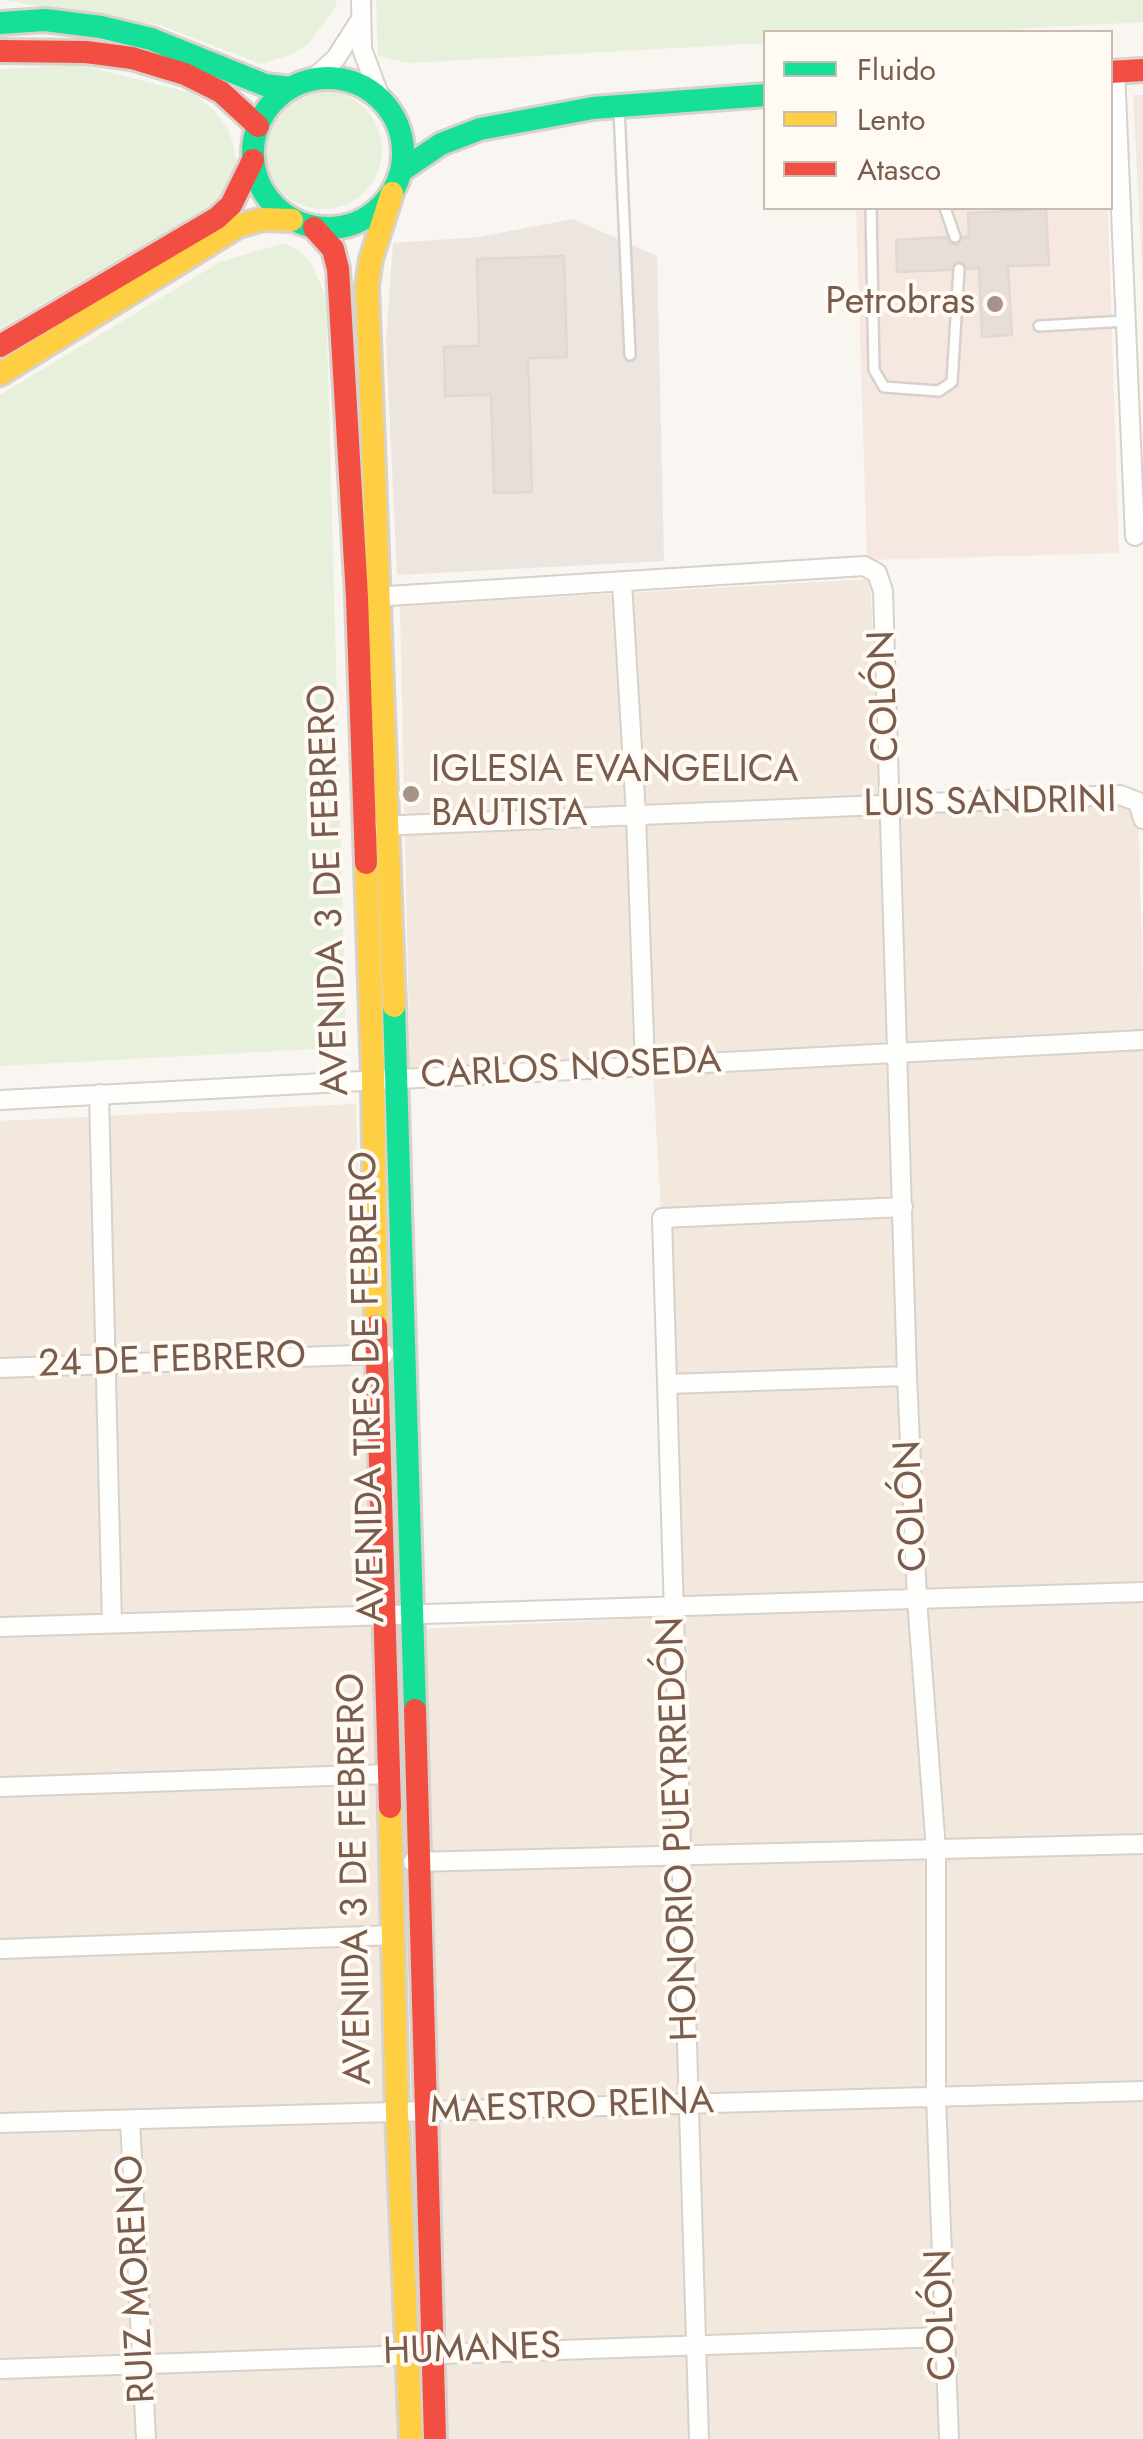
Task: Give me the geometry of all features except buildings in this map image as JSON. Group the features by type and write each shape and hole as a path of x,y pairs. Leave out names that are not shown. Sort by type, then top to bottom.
{"main road":[{"path":"0,23 45,20 151,39 265,85 337,78 360,86 414,125 480,129"},
{"path":"0,50 86,52 132,58 185,74 221,92 258,126"},
{"path":"1113,72 1143,70"},
{"path":"0,346 217,218 231,206 253,160 258,126 271,104 302,84"},
{"path":"402,171 441,144 480,129 619,106 763,95"},
{"path":"0,374 238,226 263,219 337,228 378,210 392,193 402,171 414,125"},
{"path":"253,160 259,184 273,204 333,249 338,269 340,358 369,597"},
{"name":"AVENIDA TRES DE FEBRERO","path":"392,193 371,259 367,286 369,597 374,826 397,1080 435,2439"},
{"name":"AVENIDA 3 DE FEBRERO","path":"374,826 376,1354 397,2113 411,2439"}],"street":[{"path":"302,84 336,58 361,10"},
{"path":"361,10 362,48 380,100"},
{"path":"1113,72 1115,193 1126,321 1135,536"},
{"name":"COLÓN","path":"622,583 864,566 877,573 883,591 907,1376 917,1599 936,1850 936,2098 949,2439"},
{"path":"369,597 622,583 645,1066"},
{"name":"LUIS SANDRINI","path":"374,826 1120,795 1140,811"},
{"name":"CARLOS NOSEDA","path":"0,1100 1143,1040"},
{"path":"99,1094 112,1624"},
{"name":"HONORIO PUEYRREDÓN","path":"698,2439 662,1218 903,1207"},
{"name":"24 DE FEBRERO","path":"0,1368 404,1354"},
{"path":"667,1384 907,1376"},
{"path":"0,1627 1143,1592"},
{"path":"0,1788 389,1774"},
{"path":"392,1862 1143,1844"},
{"path":"0,1949 394,1936"},
{"name":"MAESTRO REINA","path":"0,2123 1143,2091"},
{"name":"RUIZ MORENO","path":"130,2120 146,2439"},
{"name":"HUMANES","path":"0,2369 943,2337"}],"lane":[{"path":"619,106 630,355"},
{"path":"871,210 874,370 884,387 939,391 952,382 959,269"},
{"path":"946,210 955,237"},
{"path":"1039,326 1126,321"}],"shaded area":[{"path":"1133,95 1143,95 1143,285"},
{"path":"856,210 1108,210 1119,553 867,560"},
{"path":"573,219 657,256 664,561 397,575 386,340 393,243 479,237"},
{"path":"870,579 882,813 1138,802 1143,1003 1143,2439 447,2439 422,1629 685,1616 652,1058 410,1068 400,606"},
{"path":"356,1104 402,2439 0,2439 0,1121"}],"green space":[{"path":"2,0 335,0 337,5 308,44 293,54 261,64 160,25"},
{"path":"376,0 1143,0 1143,22 995,30 763,30 763,43 408,63 378,56"},
{"path":"80,65 192,93 215,111 228,129 237,160 220,196 197,214 0,328 0,69"},
{"path":"323,91 345,96 365,108 377,128 382,150 377,172 365,192 345,204 323,209 301,204 281,192 269,172 264,150 269,128 281,108 301,96"},
{"path":"284,243 301,252 313,267 326,297 346,1034 334,1048 0,1066 0,395 220,262"}],"traffic: fast":[{"path":"0,23 45,20 101,27 151,39 265,85 291,88"},
{"path":"328,78 357,84 381,100 397,124 403,153 397,182 381,206 357,222 328,228 299,222 275,206 259,182 253,153 259,124 275,100 299,84 328,78"},
{"path":"401,171 441,144 480,129 593,108 763,95"},
{"path":"394,1006 415,1710"}],"traffic: slow":[{"path":"392,193 371,259 367,286 394,1006"},
{"path":"0,374 238,226 263,219 292,220"},
{"path":"366,863 376,1326"},
{"path":"390,1807 397,2113 411,2439"}],"traffic: jam":[{"path":"0,51 86,52 132,58 185,74 221,92 258,126"},
{"path":"1113,72 1143,70"},
{"path":"0,346 217,218 231,205 253,160"},
{"path":"314,228 333,249 338,269 357,597 366,863"},
{"path":"376,1326 390,1807"},
{"path":"415,1710 435,2439"}],"place":[{"name":"Petrobras","path":"995,304"},
{"name":"IGLESIA EVANGELICA BAUTISTA","path":"411,794"}]}
